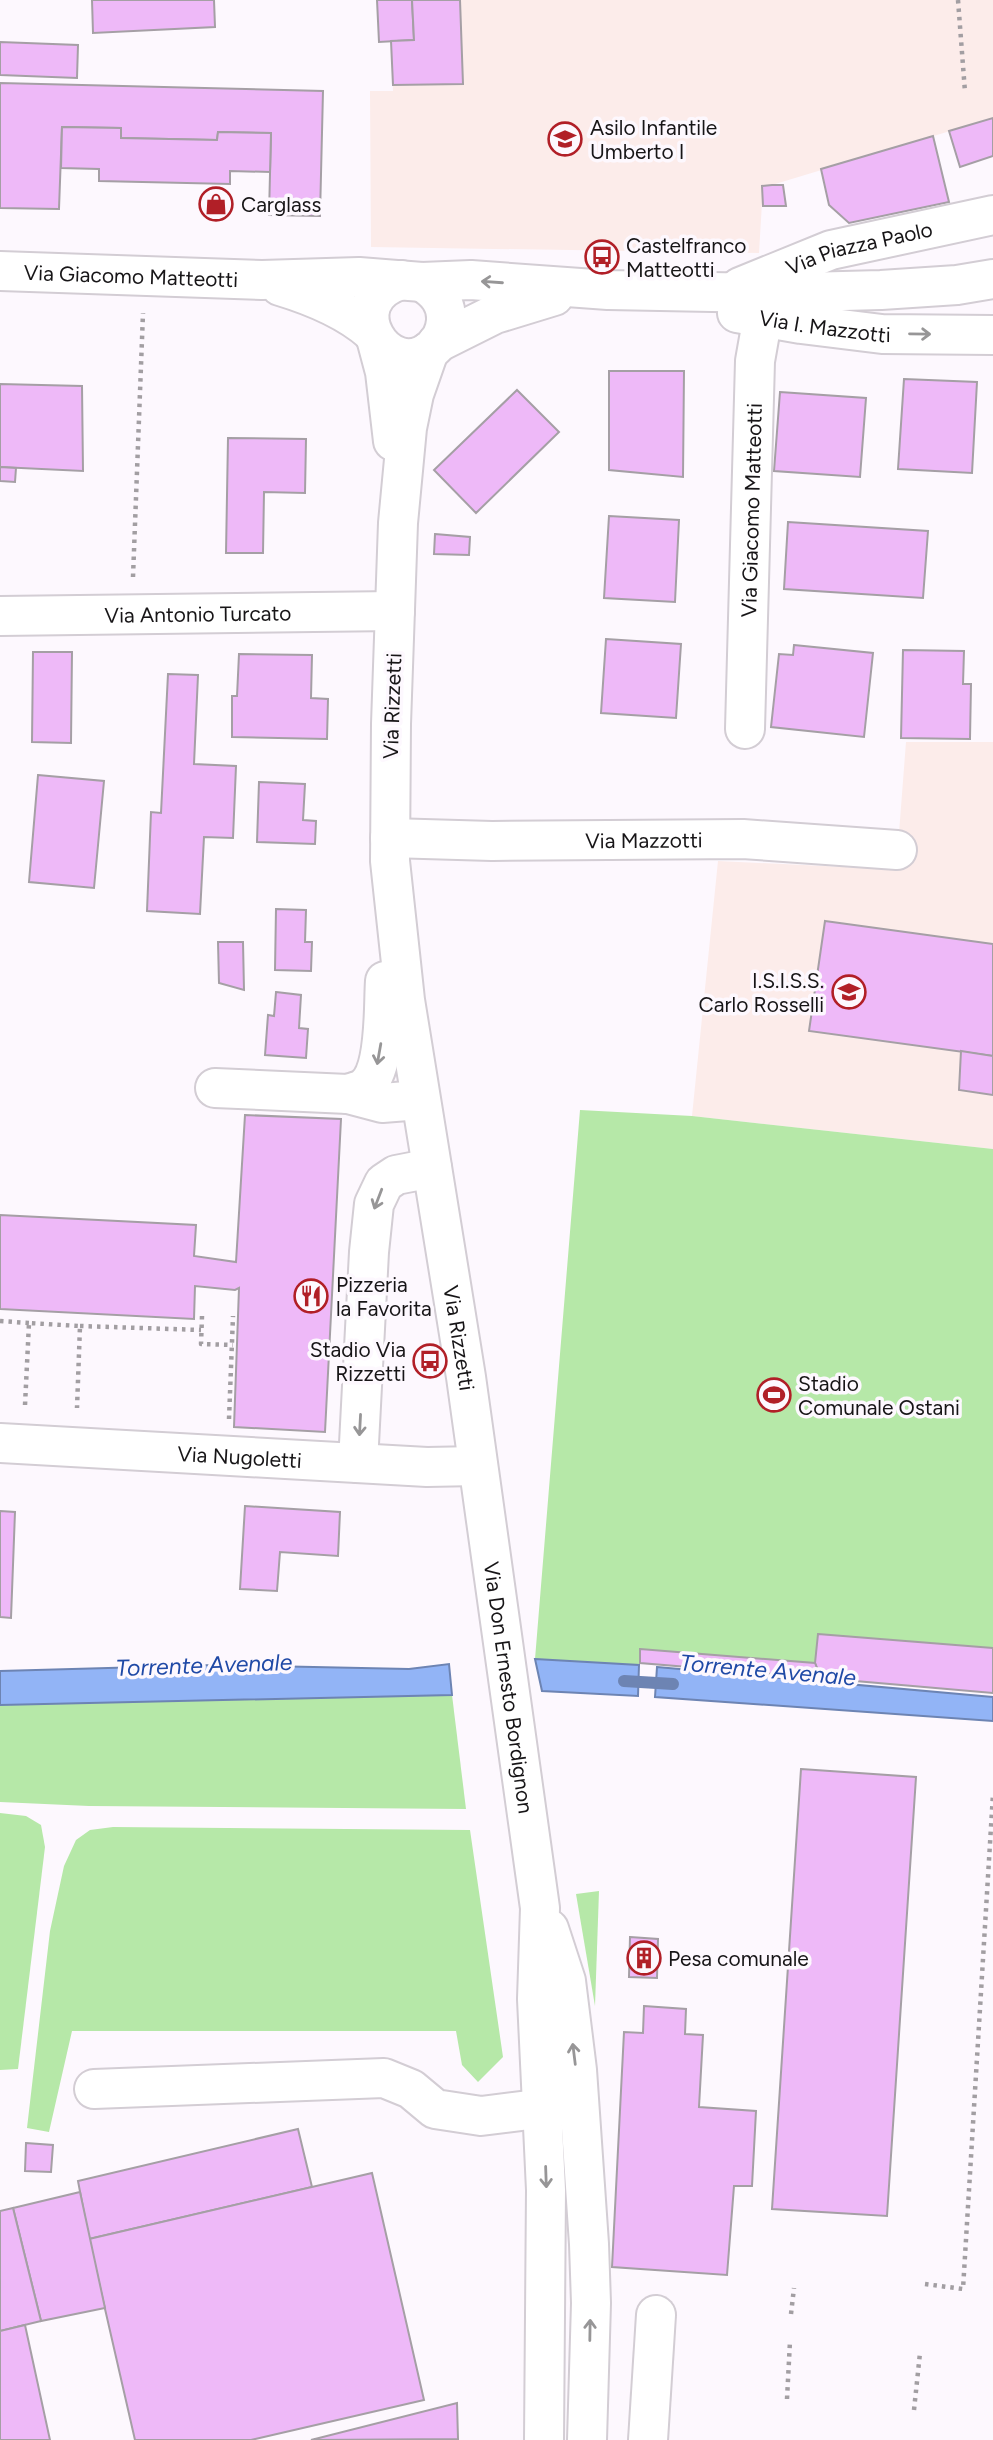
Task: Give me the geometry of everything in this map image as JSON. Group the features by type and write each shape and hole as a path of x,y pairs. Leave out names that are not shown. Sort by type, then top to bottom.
{"street":[{"name":"Via Piazza Paolo","path":"729,292 831,250 993,215"},
{"name":"Via Giacomo Matteotti","path":"0,271 262,280 359,277 608,290 729,292 764,306 881,290 957,285 993,279"},
{"name":"Via Giacomo Matteotti","path":"262,280 331,306 359,321 384,349 411,357 474,323 536,300 608,290"},
{"path":"374,337 370,313 377,295 383,288 412,281 439,295 446,314 443,335 433,347"},
{"name":"Via I. Mazzotti","path":"661,291 721,309 764,306 882,334 993,335"},
{"name":"Via Giacomo Matteotti","path":"745,729 755,361 764,306"},
{"name":"Via Rizzetti","path":"374,337 385,372 392,426 398,523"},
{"name":"Via Rizzetti","path":"433,347 409,418 398,523 390,838 392,888 405,1000 466,1377 477,1466"},
{"name":"Via Antonio Turcato","path":"0,616 395,611"},
{"name":"Via Mazzotti","path":"390,838 492,841 743,839 897,850"},
{"name":"Via Rizzetti","path":"348,1094 364,1088 370,1082 380,1058 392,888"},
{"path":"215,1088 348,1094 382,1103 420,1100"},
{"path":"358,1462 374,1203 384,1183 396,1175 432,1168"},
{"name":"Via Nugoletti","path":"0,1443 427,1467 477,1466"},
{"name":"Via Don Ernesto Bordignon","path":"477,1466 540,1908 537,1999 561,2106"},
{"path":"94,2089 384,2078 411,2089 435,2109 481,2116 561,2106"},
{"path":"544,2440 546,2190 561,2106"},
{"path":"561,2106 590,2255 580,2434"},
{"path":"580,2434 648,2433 656,2315"},
{"path":"545,2327 558,2340 565,2355 565,2398 580,2434"}],"path":[{"path":"958,0 965,92"},
{"path":"133,585 143,313"},
{"path":"202,1316 201,1343 233,1345"},
{"path":"229,1430 233,1316"},
{"path":"0,1321 201,1330"},
{"path":"25,1410 29,1323"},
{"path":"77,1414 80,1326"},
{"path":"925,2284 963,2289 993,1794"},
{"path":"790,2314 794,2288"},
{"path":"787,2399 790,2341"},
{"path":"914,2410 920,2353"}],"shaded area":[{"name":"Asilo Infantile Umberto I","path":"377,0 993,0 993,118 763,186 759,253 371,247 370,91 393,91 391,42 379,42"},
{"name":"I.S.I.S.S. Carlo Rosselli","path":"906,742 993,742 993,1149 692,1116 718,861 886,869 899,833"}],"green space":[{"name":"Stadio Comunale Ostani","path":"580,1110 692,1116 993,1149 993,1693 640,1663 535,1659"},
{"path":"452,1695 466,1809 89,1806 0,1802 0,1705"},
{"path":"0,1813 26,1816 41,1825 45,1847 18,2069 0,2070"},
{"path":"113,1827 470,1830 503,2057 478,2082 462,2065 456,2031 72,2031 49,2132 27,2128 50,1931 64,1866 76,1840 90,1830"},
{"path":"599,1891 595,2006 576,1894"}],"water":[{"path":"535,1659 639,1665 638,1696 542,1691"},
{"path":"449,1664 452,1695 0,1705 0,1671 216,1665 409,1669"},
{"path":"657,1667 993,1697 993,1721 655,1697"}],"building":[{"path":"92,0 214,0 215,27 93,33"},
{"path":"377,0 412,0 414,40 379,42"},
{"path":"412,0 460,0 463,84 393,85 391,41 414,40"},
{"path":"0,42 78,45 77,78 0,75"},
{"path":"0,83 323,91 320,216 269,215 271,133 218,132 217,140 121,138 121,128 62,127 59,209 0,208"},
{"path":"993,118 993,156 960,167 949,131"},
{"path":"62,127 121,128 121,138 217,140 218,132 271,133 270,172 230,171 230,184 99,181 99,169 61,168"},
{"path":"933,136 949,202 849,223 829,205 821,169"},
{"path":"783,185 786,206 763,206 762,186"},
{"path":"609,371 684,371 683,477 609,470"},
{"path":"904,379 977,382 972,473 898,469"},
{"path":"0,384 82,386 83,471 0,467"},
{"path":"517,390 559,432 476,513 434,470"},
{"path":"780,392 866,398 860,477 774,471"},
{"path":"228,438 306,439 305,493 264,492 263,553 226,553"},
{"path":"0,467 16,468 15,482 0,481"},
{"path":"609,516 679,520 675,602 604,598"},
{"path":"788,522 928,531 923,598 784,589"},
{"path":"435,534 470,537 469,555 434,554"},
{"path":"606,639 681,644 676,718 601,713"},
{"path":"794,645 873,653 864,737 771,727 779,654 793,655"},
{"path":"903,650 964,651 963,684 971,684 970,739 901,738"},
{"path":"33,652 72,652 71,743 32,742"},
{"path":"239,654 312,655 311,698 328,699 327,739 232,737 232,696 237,696"},
{"path":"168,674 198,675 194,764 236,766 233,838 204,837 200,914 147,911 151,812 161,813"},
{"path":"38,775 104,781 94,888 29,882"},
{"path":"259,782 305,784 303,820 316,821 315,844 257,842"},
{"path":"276,909 306,910 305,942 312,942 311,971 275,970"},
{"path":"825,921 993,944 993,1056 809,1031"},
{"path":"218,942 243,942 244,990 219,983"},
{"path":"276,992 301,995 299,1028 308,1029 306,1058 265,1055 268,1015 274,1016"},
{"path":"961,1051 993,1056 993,1095 959,1090"},
{"path":"245,1115 341,1119 325,1432 234,1427 239,1288 235,1290 195,1286 194,1319 0,1309 0,1215 196,1225 194,1256 236,1262"},
{"path":"245,1506 340,1512 338,1556 280,1552 277,1591 240,1589"},
{"path":"0,1511 15,1512 11,1618 0,1617"},
{"path":"818,1634 993,1648 993,1693 821,1678 815,1663"},
{"path":"640,1649 815,1663 821,1678 640,1663"},
{"path":"801,1769 916,1777 887,2216 772,2209"},
{"name":"Pesa comunale","path":"630,1937 658,1939 657,1978 629,1977"},
{"path":"644,2006 686,2009 685,2034 703,2035 699,2107 756,2111 752,2186 734,2186 727,2275 612,2267 624,2032 643,2033"},
{"path":"298,2129 312,2187 89,2239 78,2181"},
{"path":"26,2143 53,2145 51,2172 25,2171"},
{"path":"372,2173 424,2400 251,2440 135,2440 89,2239"},
{"path":"80,2192 105,2308 41,2321 13,2208"},
{"path":"13,2208 41,2321 0,2331 0,2211"},
{"path":"25,2325 50,2440 0,2440 0,2331"},
{"path":"457,2403 458,2439 311,2440"}],"waterway":[{"name":"Torrente Avenale","path":"624,1681 673,1684"}],"place":[{"name":"Asilo Infantile Umberto I","path":"565,139"},
{"name":"Carglass","path":"216,204"},
{"name":"Castelfranco Matteotti","path":"602,257"},
{"name":"I.S.I.S.S. Carlo Rosselli","path":"849,992"},
{"name":"Pizzeria la Favorita","path":"311,1296"},
{"name":"Stadio Via Rizzetti","path":"430,1361"},
{"name":"Stadio Comunale Ostani","path":"774,1395"},
{"name":"Pesa comunale","path":"644,1958"}]}
